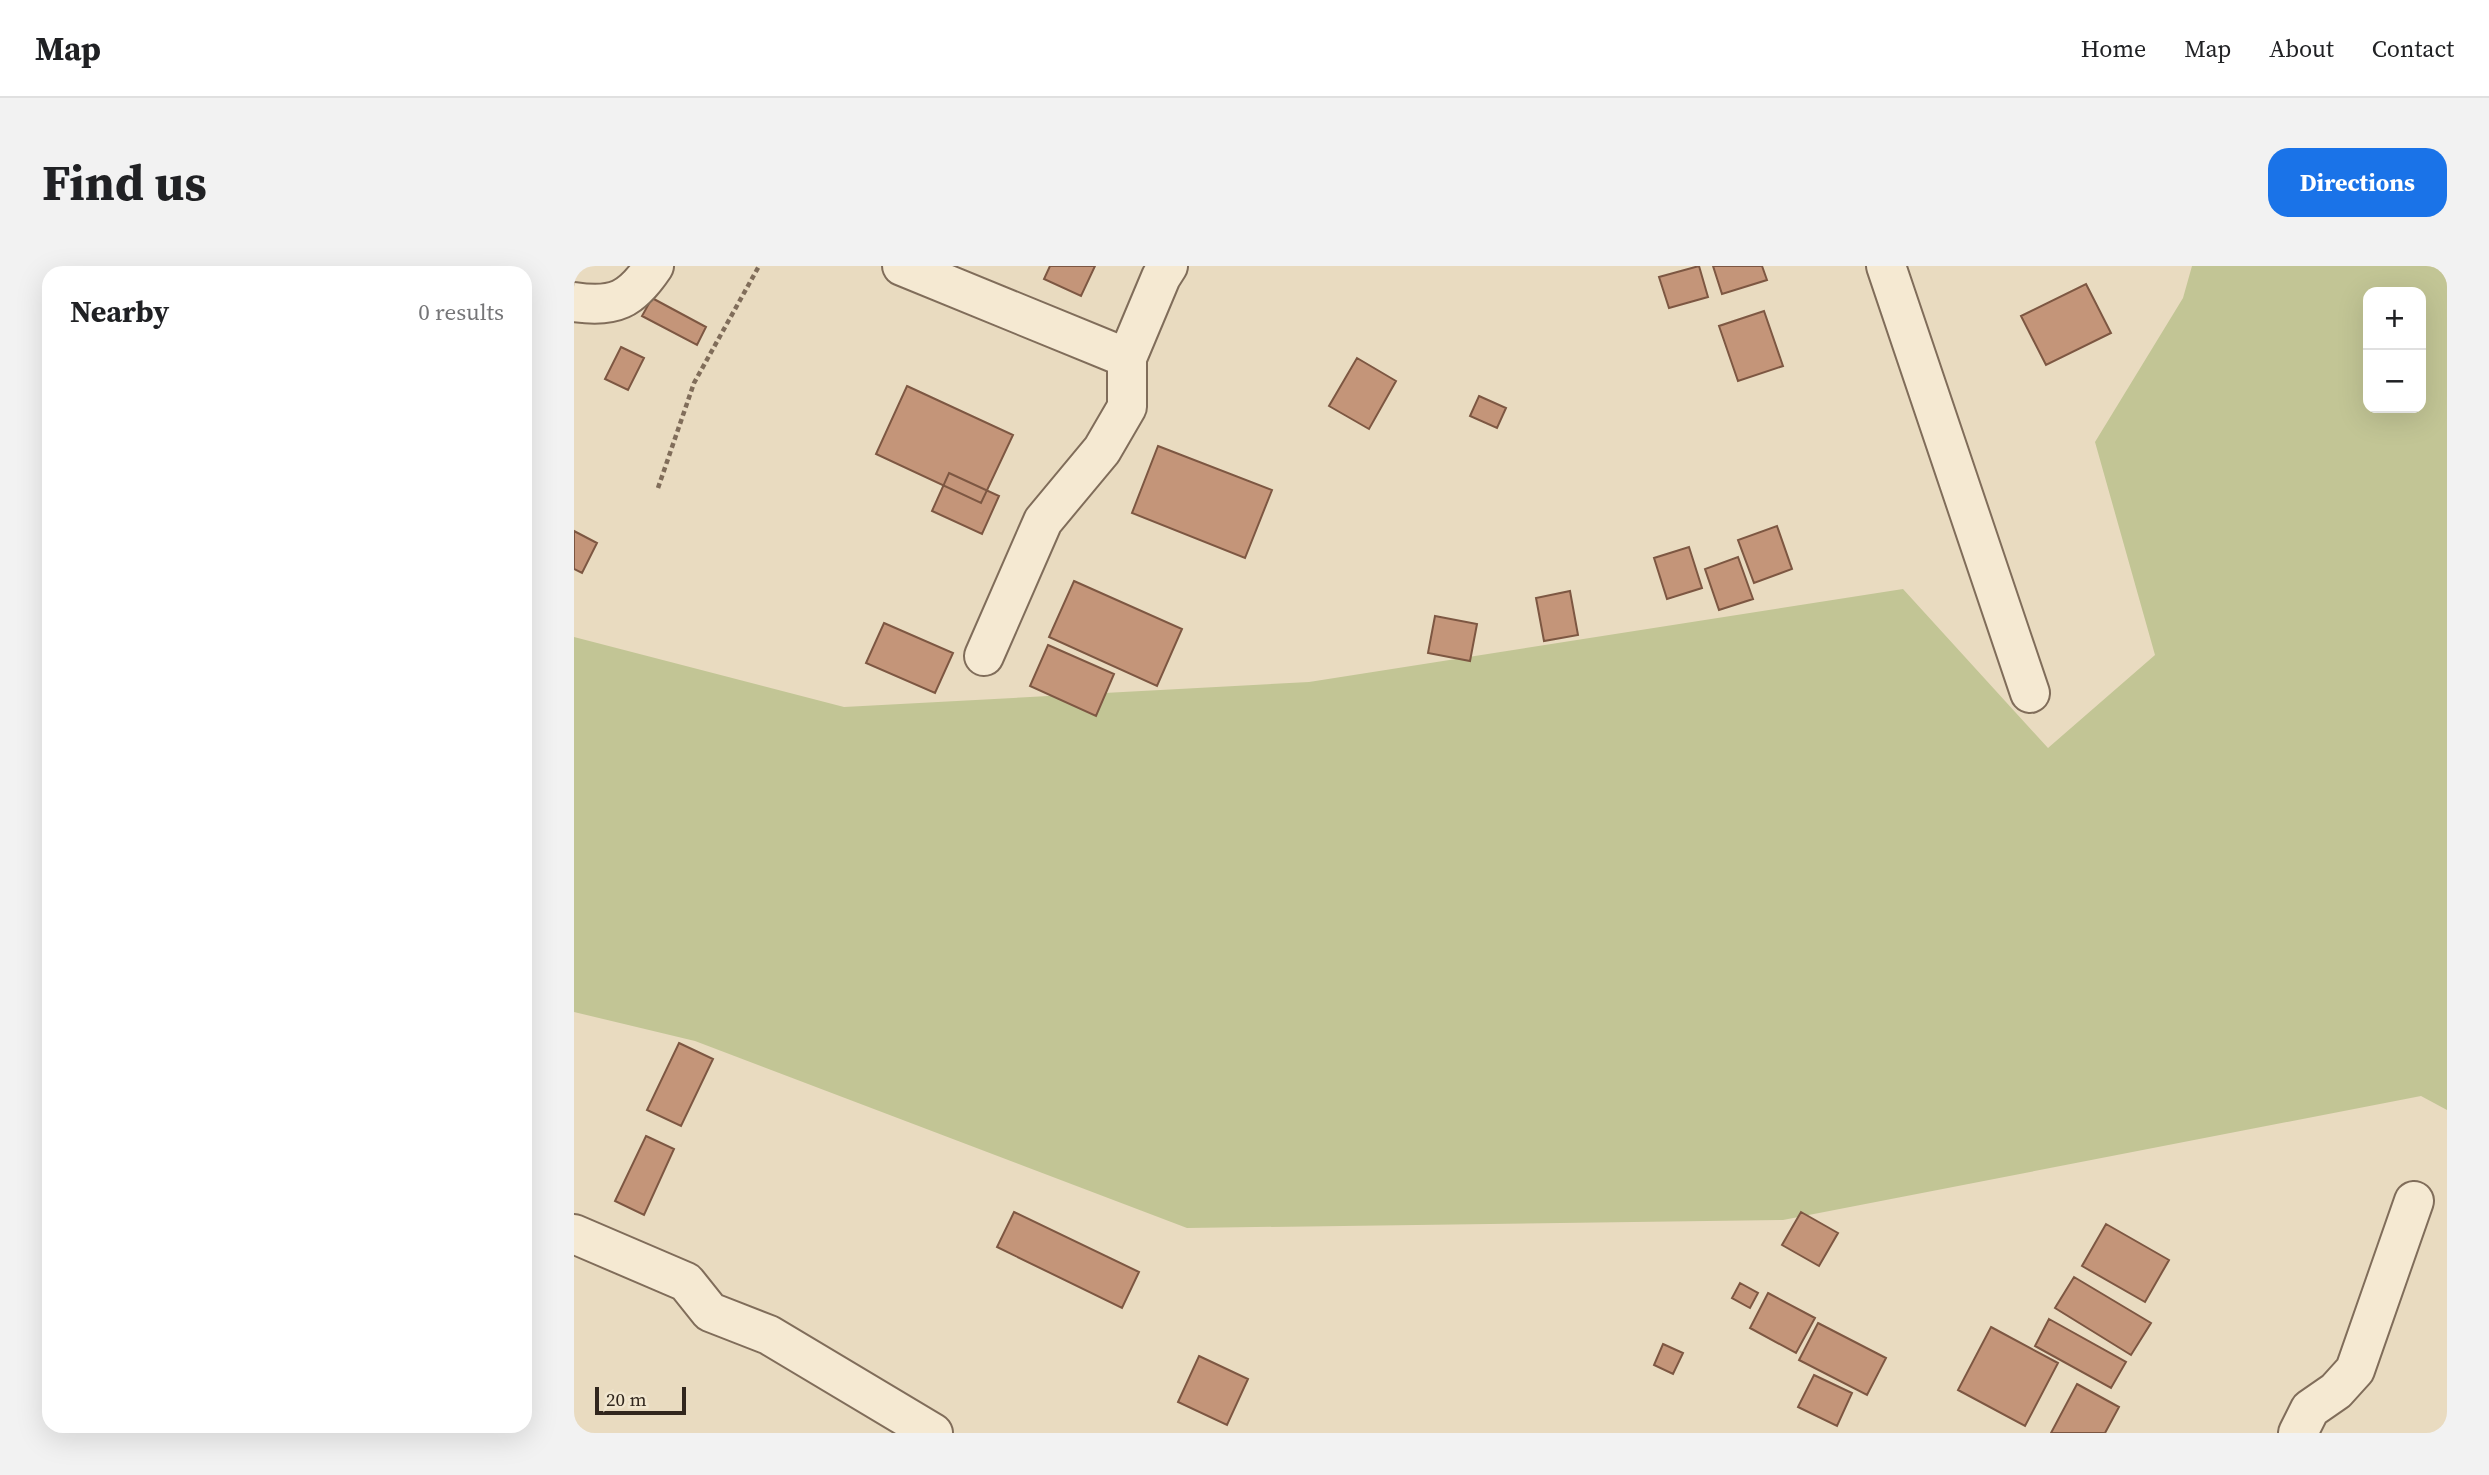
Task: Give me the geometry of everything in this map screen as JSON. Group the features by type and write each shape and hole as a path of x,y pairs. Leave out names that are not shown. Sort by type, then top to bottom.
{"street":[{"path":"574,302 613,303 628,296 654,266"},
{"path":"902,266 1127,358"},
{"path":"984,656 1044,521 1102,450 1127,407 1127,358 1168,266"},
{"path":"1886,266 2031,693"},
{"path":"2298,1433 2310,1409 2336,1391 2356,1370 2414,1201"},
{"path":"574,1234 686,1282 710,1312 769,1335 933,1433"}],"path":[{"path":"657,488 694,383 759,266"}],"green space":[{"path":"2192,266 2447,266 2447,1110 2421,1096 1783,1220 1187,1228 695,1041 574,1012 574,637 844,707 1309,682 1903,589 2048,748 2155,655 2095,442 2183,298"}],"building":[{"path":"1050,266 1095,266 1081,296 1044,279"},
{"path":"1699,266 1708,297 1669,308 1659,277"},
{"path":"1713,266 1762,266 1767,280 1722,294"},
{"path":"2086,284 2111,333 2046,365 2021,316"},
{"path":"652,298 706,327 697,345 642,316"},
{"path":"1764,311 1783,366 1738,381 1719,326"},
{"path":"621,347 644,358 628,390 605,379"},
{"path":"1357,358 1396,381 1369,429 1329,406"},
{"path":"907,386 1013,435 981,503 876,454"},
{"path":"1479,396 1506,408 1497,428 1470,416"},
{"path":"1158,446 1272,490 1245,558 1132,513"},
{"path":"949,473 999,496 982,534 932,511"},
{"path":"1777,526 1792,569 1754,583 1738,540"},
{"path":"574,531 597,543 582,573 574,569"},
{"path":"1689,547 1702,588 1667,599 1654,558"},
{"path":"1738,557 1753,599 1719,610 1705,569"},
{"path":"1074,581 1182,629 1157,686 1049,637"},
{"path":"1570,591 1578,635 1544,641 1536,598"},
{"path":"1435,616 1477,624 1470,661 1428,653"},
{"path":"884,623 953,653 935,693 866,663"},
{"path":"1048,645 1114,674 1096,716 1030,686"},
{"path":"679,1043 713,1059 681,1126 647,1110"},
{"path":"646,1136 674,1149 644,1215 615,1201"},
{"path":"1014,1212 1139,1272 1122,1308 997,1247"},
{"path":"1801,1212 1838,1233 1819,1266 1782,1245"},
{"path":"2106,1224 2169,1260 2145,1302 2082,1266"},
{"path":"2074,1277 2151,1323 2131,1355 2055,1308"},
{"path":"1740,1283 1758,1293 1750,1308 1732,1298"},
{"path":"1768,1293 1815,1318 1796,1353 1750,1328"},
{"path":"2049,1319 2126,1362 2111,1388 2035,1346"},
{"path":"1818,1323 1886,1358 1867,1395 1799,1360"},
{"path":"1991,1327 2058,1363 2025,1426 1958,1390"},
{"path":"1663,1344 1683,1353 1673,1374 1654,1365"},
{"path":"1199,1356 1248,1379 1227,1425 1178,1402"},
{"path":"1814,1375 1852,1393 1837,1426 1798,1407"},
{"path":"2077,1384 2119,1407 2105,1433 2051,1433"}]}
